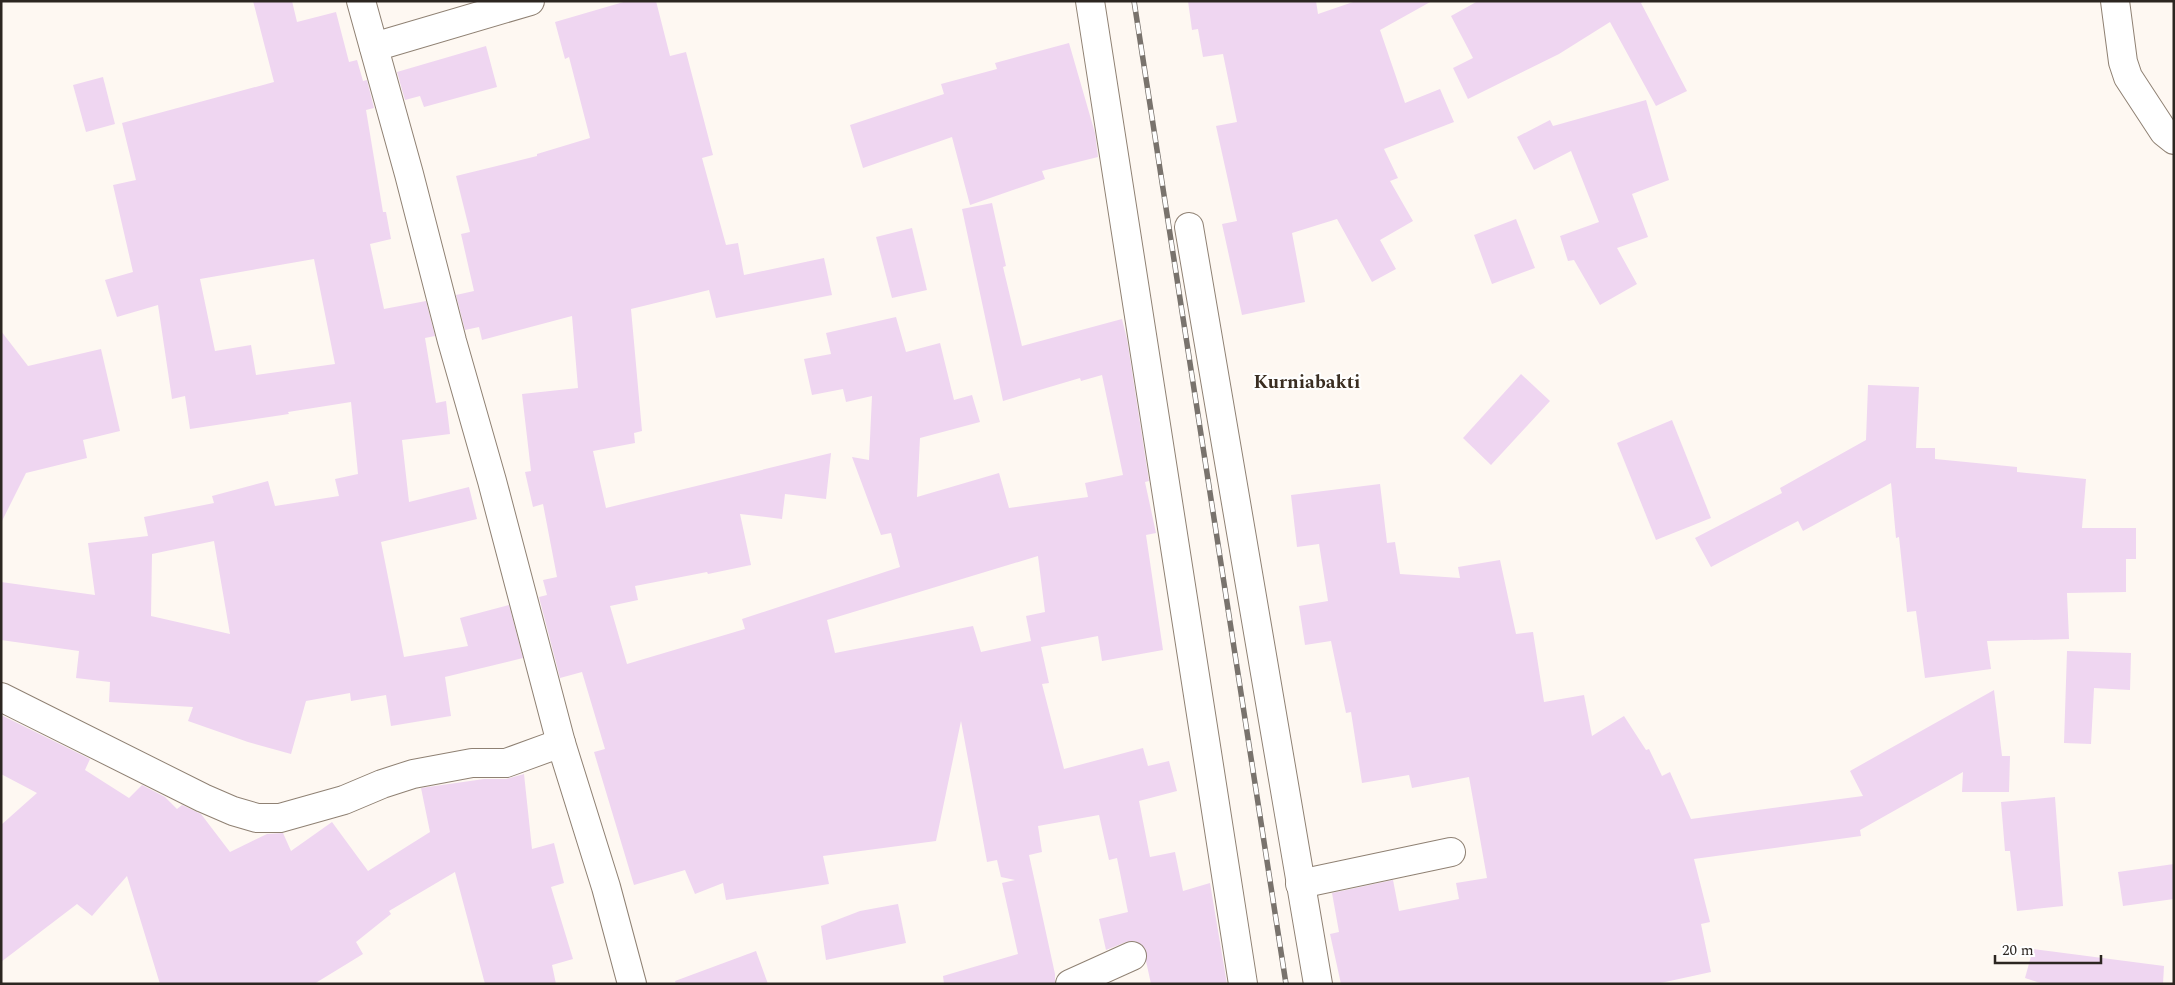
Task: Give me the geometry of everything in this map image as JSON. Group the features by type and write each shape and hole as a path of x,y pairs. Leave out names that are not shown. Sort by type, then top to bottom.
{"street":[{"path":"361,1 492,481 560,742 606,887 632,984"},
{"path":"374,47 530,1"},
{"path":"1090,1 1243,984"},
{"path":"2115,1 2123,62 2128,77 2164,132 2174,140"},
{"path":"1189,227 1318,984"},
{"path":"1,696 203,798 233,812 257,818 280,818 318,809 413,774 472,762 506,763 560,742"},
{"path":"1300,884 1451,852"},
{"path":"1070,984 1132,956"}],"building":[{"path":"253,1 292,1 297,22 336,12 349,62 357,60 363,81 367,80 374,108 366,110 383,212 386,212 391,239 370,244 384,309 426,301 435,336 425,338 436,403 446,401 450,434 402,440 409,502 469,487 477,519 381,542 404,657 468,646 460,618 509,605 523,658 445,677 451,716 391,726 386,695 351,701 350,693 306,701 291,754 248,742 188,721 193,707 109,702 110,682 76,678 79,651 1,640 1,582 95,595 88,543 148,536 144,517 214,503 212,496 268,481 275,506 339,496 335,479 358,474 351,402 288,412 289,414 190,429 185,396 172,399 158,305 117,317 105,280 133,272 113,185 136,180 122,123 274,82","holes":["314,259 335,364 256,375 251,345 215,351 200,279","214,541 230,634 151,616 152,554"]},
{"path":"627,1 656,1 670,56 686,52 713,155 702,158 726,245 738,243 744,275 824,258 832,295 716,318 709,290 631,309 642,431 634,433 635,443 593,451 606,508 831,453 826,499 785,494 782,519 740,514 751,565 635,586 638,600 610,606 627,664 745,629 742,619 900,567 891,533 881,535 852,457 869,460 872,396 846,402 843,389 812,395 804,359 831,354 826,333 896,317 906,352 940,343 954,400 972,395 980,422 920,438 917,497 999,473 1009,508 1088,497 1085,483 1123,475 1102,375 1081,381 1080,378 1003,401 962,209 992,203 1006,266 1003,267 1022,346 1122,319 1127,339 1149,481 1145,482 1156,533 1146,535 1163,650 1102,661 1098,636 1041,647 1049,683 1042,684 1064,769 1143,748 1148,766 1169,761 1177,791 1139,801 1150,857 1175,852 1183,891 1210,883 1227,984 1151,984 1146,961 1146,950 1141,944 1134,941 1126,942 1106,950 1099,919 1128,912 1117,858 1109,860 1099,815 1038,826 1042,852 1029,855 1055,974 1055,984 944,984 943,976 1018,954 1002,883 1015,880 1001,877 997,860 987,862 961,721 936,841 823,856 829,884 726,900 723,883 695,894 685,870 634,885 594,752 605,749 582,672 560,678 539,597 547,595 543,580 557,577 543,504 533,507 525,472 531,471 522,394 578,388 572,316 482,340 479,327 465,330 456,295 474,291 461,234 470,232 456,176 537,156 537,154 590,138 569,57 565,59 555,22","holes":["1038,556 1045,612 1026,616 1031,641 981,652 973,626 835,653 827,620"]},
{"path":"1188,1 1316,1 1318,14 1356,1 1432,1 1380,30 1405,103 1440,89 1454,122 1384,149 1398,178 1390,181 1413,221 1380,240 1396,269 1372,282 1337,219 1292,233 1305,302 1242,315 1222,224 1237,221 1216,126 1237,122 1223,54 1203,57 1198,29 1192,30"},
{"path":"1478,1 1645,1 1641,3 1687,91 1656,106 1610,22 1559,54 1468,99 1453,68 1473,58 1451,16"},
{"path":"1069,43 1095,133 1098,157 1042,171 1045,179 970,205 952,137 863,168 850,125 944,94 941,84 997,69 995,63"},
{"path":"486,46 497,87 424,107 420,96 405,100 397,72"},
{"path":"103,77 115,124 86,132 73,85"},
{"path":"1646,100 1669,180 1632,194 1648,237 1617,248 1637,284 1600,305 1574,260 1568,261 1560,236 1599,222 1571,151 1534,170 1517,137 1550,120 1553,126"},
{"path":"1516,219 1535,268 1492,284 1474,235"},
{"path":"912,228 927,290 892,298 876,237"},
{"path":"1,331 28,366 101,349 120,431 83,440 87,458 26,473 1,523"},
{"path":"1521,374 1550,401 1491,465 1463,438"},
{"path":"1868,385 1919,387 1916,448 1935,448 1935,459 2017,467 2017,472 2086,479 2082,528 2136,528 2136,559 2126,559 2126,592 2067,593 2069,639 1987,641 1991,669 1925,678 1916,611 1907,612 1899,537 1896,538 1891,483 1803,531 1798,521 1711,567 1695,538 1782,493 1780,488 1866,440"},
{"path":"1672,420 1711,518 1656,540 1617,443"},
{"path":"1380,484 1387,543 1395,542 1400,574 1460,578 1458,567 1500,560 1516,634 1533,632 1544,702 1584,695 1592,736 1624,716 1646,750 1649,749 1662,776 1670,772 1691,819 1863,796 1850,771 1994,690 2002,756 2010,756 2009,792 1962,792 1963,772 1860,830 1861,836 1694,859 1710,922 1701,924 1711,972 1656,984 1341,984 1330,934 1339,932 1332,893 1393,880 1399,911 1459,899 1456,883 1487,878 1469,777 1412,788 1409,775 1362,783 1351,712 1346,713 1331,641 1305,645 1299,606 1328,601 1319,544 1297,547 1291,495"},
{"path":"2067,651 2131,653 2130,690 2094,688 2091,744 2064,743"},
{"path":"1,715 90,759 85,770 129,798 142,785 165,797 177,809 182,805 201,814 230,852 267,834 283,833 291,851 332,822 368,871 430,832 421,788 484,779 506,779 524,774 532,849 554,843 564,883 551,887 573,959 552,965 556,984 485,984 455,872 389,911 391,914 356,942 363,954 314,984 160,984 127,876 92,916 77,904 1,962 1,825 37,793 1,774"},
{"path":"2055,797 2063,906 2017,911 2010,851 2005,851 2001,802"},
{"path":"2174,864 2174,899 2123,906 2118,872"},
{"path":"898,904 906,943 826,960 821,926 860,911"},
{"path":"2033,949 2164,966 2163,984 2043,984 2025,978"},
{"path":"756,951 768,984 676,984 675,981"}],"railway":[{"path":"1134,1 1286,984"}],"district":[{"name":"Kurniabakti","path":"1307,382"}]}
